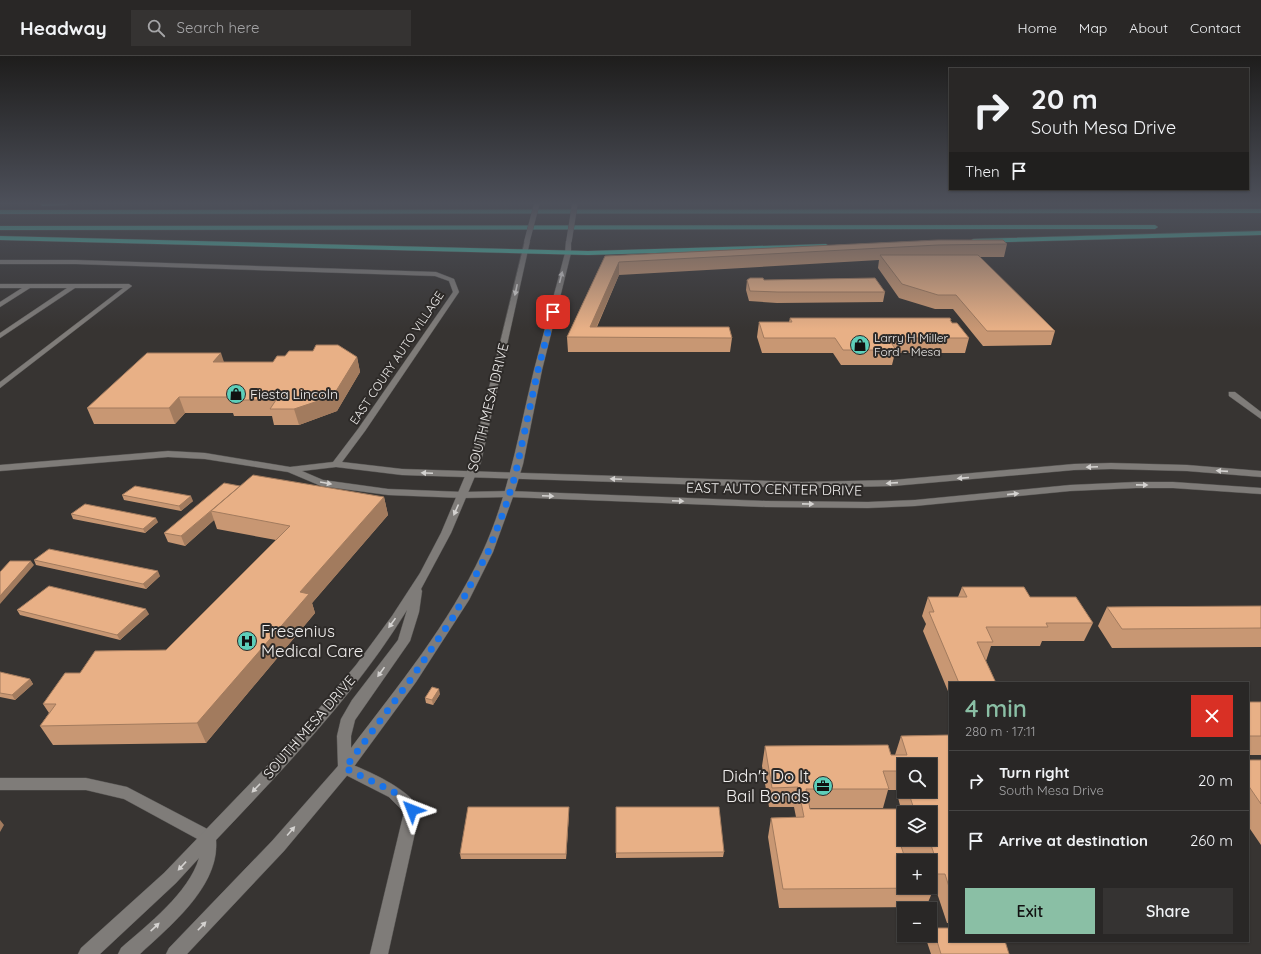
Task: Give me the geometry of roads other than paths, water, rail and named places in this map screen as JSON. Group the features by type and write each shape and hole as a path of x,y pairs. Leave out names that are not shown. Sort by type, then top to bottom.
{"highway":[{"path":"259,245 524,252 835,245"}],"street":[{"name":"SOUTH MESA DRIVE","path":"87,954 170,878 300,742 360,668 396,619 417,586 446,533 476,462 526,245"},
{"path":"174,954 278,846 345,768 411,679 463,600 488,552 515,476 538,370 569,245"},
{"name":"EAST COURY AUTO VILLAGE","path":"0,262 76,262 436,274 452,280 456,292 336,464"},
{"path":"0,286 129,286 0,386"},
{"path":"0,305 29,286"},
{"path":"0,336 74,286"},
{"path":"1232,394 1261,416"},
{"name":"EAST AUTO CENTER DRIVE","path":"0,468 168,454 205,456 290,470 321,483 388,492 462,495 509,494 766,504 868,505 915,503 1070,488 1136,485 1173,485 1261,492"},
{"name":"EAST AUTO CENTER DRIVE","path":"290,470 336,464 376,470 515,476 816,485 892,483 1074,467 1111,466 1187,468 1261,474"},
{"path":"345,768 344,736 348,719 357,704 404,641 413,612 417,586"},
{"path":"345,768 394,792 412,810 379,954"},
{"path":"0,784 86,784 127,793 208,837 209,852 201,875 172,912 127,954"}],"place":[{"name":"Larry H Miller Ford - Mesa","path":"860,345"},
{"name":"Fiesta Lincoln","path":"236,394"},
{"name":"Fresenius Medical Care","path":"247,641"},
{"name":"Didn't Do It Bail Bonds","path":"823,786"}]}
